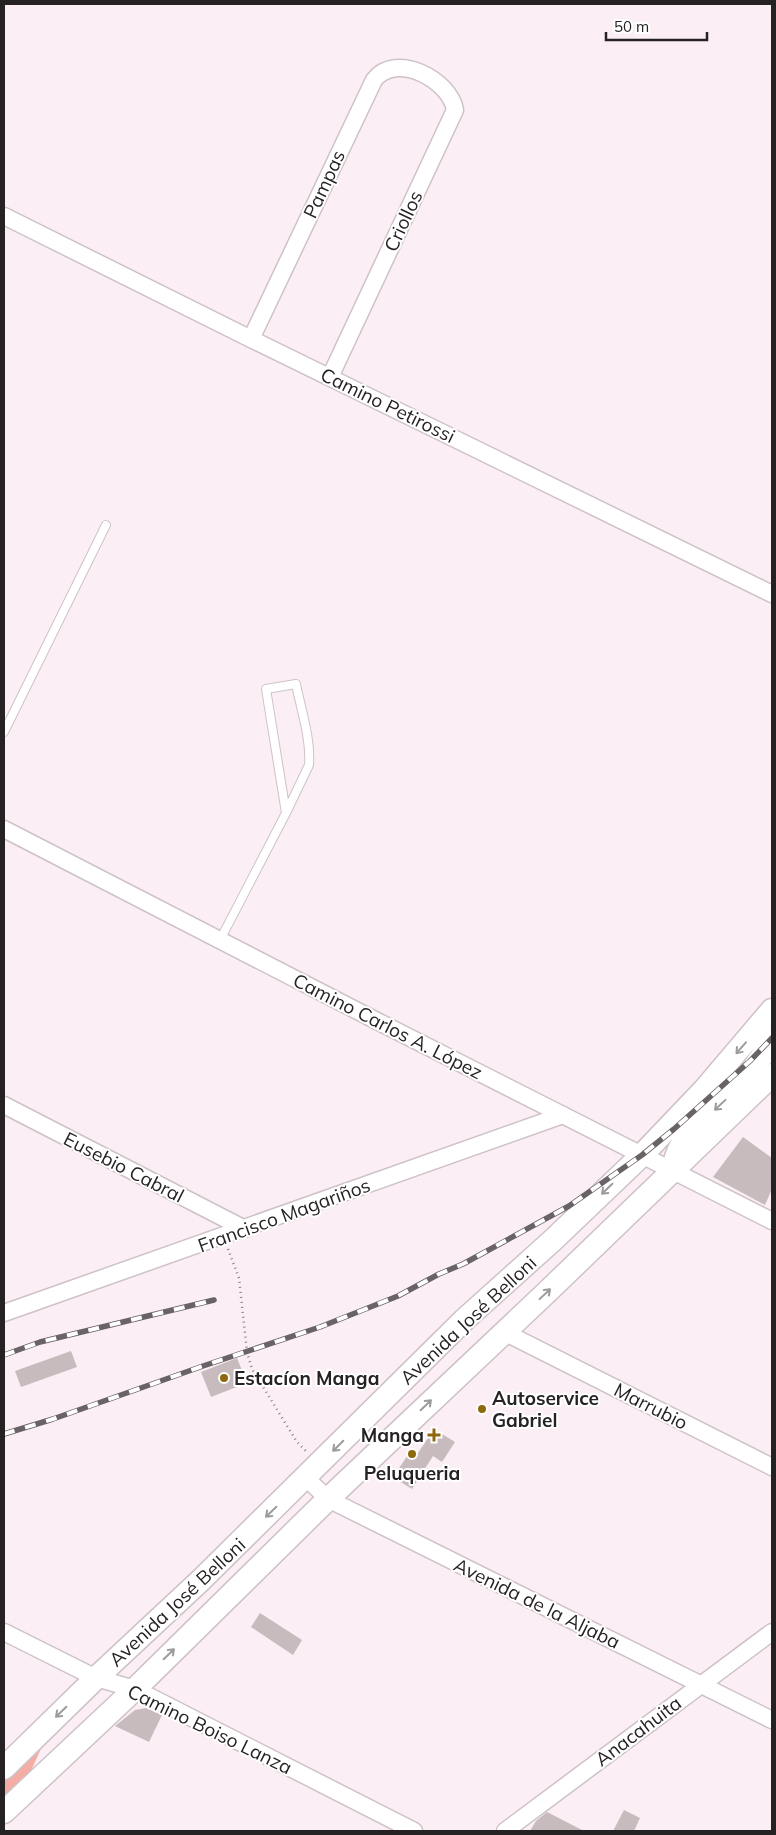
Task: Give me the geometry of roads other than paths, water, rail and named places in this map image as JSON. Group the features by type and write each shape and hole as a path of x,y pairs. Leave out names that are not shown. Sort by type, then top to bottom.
{"main road":[{"name":"Avenida José Belloni","path":"4,1768 306,1478 464,1320 553,1240 642,1155 704,1090 772,1010"},
{"path":"672,1171 676,1153 685,1138 749,1076 772,1040"},
{"name":"Avenida José Belloni","path":"4,1812 772,1075"},
{"path":"565,1274 572,1254 578,1245 645,1184 648,1175 642,1155"},
{"path":"134,1689 126,1676 127,1670 191,1607 201,1580"},
{"path":"51,1767 64,1738 102,1702 105,1695 104,1687 96,1678"}],"street":[{"name":"Pampas","path":"251,339 374,80 379,73 388,69 406,68 424,74"},
{"name":"Criollos","path":"330,377 455,110 454,102 439,84 424,74"},
{"name":"Camino Petirossi","path":"4,216 772,594"},
{"name":"Camino Carlos A. López","path":"4,829 772,1221"},
{"name":"Eusebio Cabral","path":"4,1106 245,1229"},
{"name":"Francisco Magariños","path":"4,1313 563,1115"},
{"name":"Marrubio","path":"504,1332 772,1466"},
{"name":"Avenida de la Aljaba","path":"306,1478 328,1499 772,1720"},
{"name":"Camino Boiso Lanza","path":"4,1632 96,1678 134,1689 414,1831"},
{"name":"Anacahuita","path":"505,1831 772,1632"}],"lane":[{"path":"4,732 106,525"},
{"path":"220,940 286,813 309,766 308,743 296,684 266,689 286,813"}],"railway":[{"path":"4,1434 53,1419 320,1327 398,1296 439,1274 463,1264 569,1206 642,1155 750,1061 772,1038"},
{"path":"4,1355 40,1342 214,1300"}],"place":[{"name":"Estacíon Manga","path":"224,1378"},
{"name":"Autoservice Gabriel","path":"482,1409"},
{"name":"Manga","path":"434,1435"},
{"name":"Peluqueria","path":"412,1454"}]}
